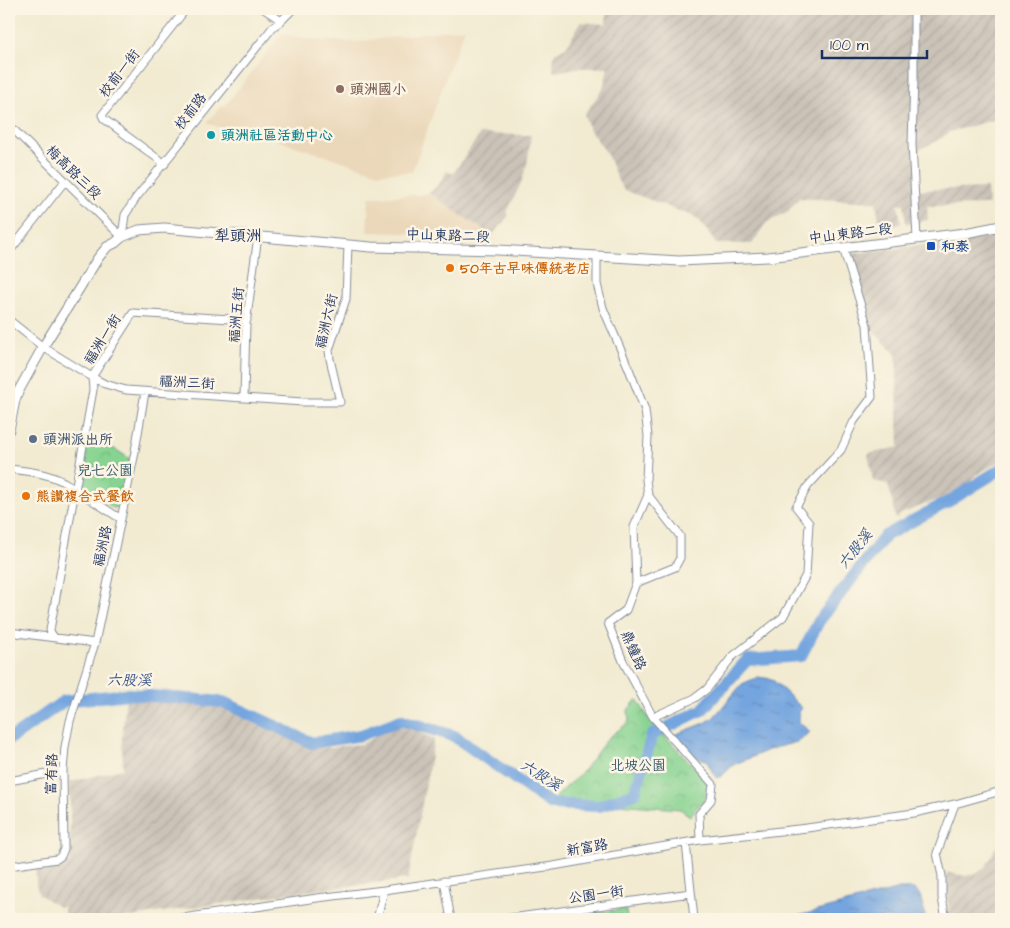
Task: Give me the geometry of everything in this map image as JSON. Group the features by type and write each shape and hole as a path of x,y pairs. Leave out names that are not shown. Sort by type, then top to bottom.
{"main road":[{"name":"中山東路二段","path":"9,430 14,400 43,347 98,258 107,247 122,237 139,230 164,228 348,245 498,250 680,261 768,257 965,233 1001,226"}],"street":[{"name":"校前一街","path":"165,164 104,119 102,115 186,9"},
{"path":"264,9 280,21"},
{"name":"校前路","path":"122,237 125,215 136,198 273,27 293,9"},
{"path":"914,9 912,144 917,238"},
{"name":"梅高路三段","path":"9,125 122,237"},
{"path":"9,252 65,181"},
{"name":"福洲五街","path":"244,397 247,320 258,236"},
{"name":"福洲六街","path":"340,402 329,350 346,299 348,245"},
{"path":"653,717 695,698 708,689 732,658 783,617 806,575 810,522 796,507 808,486 841,450 854,421 872,397 867,326 842,248"},
{"path":"597,256 597,284 603,308 645,410 648,436 646,480 648,495 680,536 680,558 675,567 636,583 634,527 648,495"},
{"name":"福洲一街","path":"54,637 50,630 93,390 92,377 133,313 247,320"},
{"name":"福洲三街","path":"9,320 43,347 92,377 105,384 126,390 303,402 340,402"},
{"path":"121,518 145,392"},
{"name":"福洲路","path":"9,469 44,474 64,482 121,518 95,643"},
{"name":"鼎鐘路","path":"636,583 626,610 608,623 623,661 653,717 714,784 711,800 699,814 700,840"},
{"path":"9,632 95,643"},
{"name":"富有路","path":"9,866 57,859 62,856 64,849 63,771 65,747 70,720 95,643"},
{"path":"9,781 63,771"},
{"name":"新富路","path":"176,919 553,866 700,840 807,828 904,814 956,804 1001,791"},
{"path":"946,919 942,898 942,876 937,853 956,804"},
{"path":"686,843 694,919"},
{"path":"444,881 451,919"},
{"path":"378,919 384,890"},
{"name":"公園一街","path":"504,919 692,893"}],"shaded area":[{"path":"607,9 1001,9 1001,118 949,132 942,138 919,150 919,190 987,188 989,205 927,206 928,220 906,224 904,204 898,204 901,224 880,226 876,202 799,198 788,211 766,223 752,244 716,244 700,221 690,215 624,190 618,181 606,152 589,129 584,114 603,89 608,68 577,68 553,71 554,53 566,47 581,22 606,24"},
{"name":"頭洲國小","path":"465,28 412,172 379,173 276,140 277,134 256,127 252,139 207,123 220,107 224,107 282,34 316,40 355,42"},
{"path":"480,134 531,135 527,165 521,183 507,212 509,215 493,236 483,236 483,229 429,193 439,184 447,171 453,174"},
{"path":"429,193 484,229 483,236 367,232 369,197"},
{"path":"1001,235 1001,460 976,475 959,492 901,514 896,519 888,484 873,481 868,454 899,447 896,354 871,329 849,254"},
{"path":"126,697 220,704 245,715 260,726 312,749 362,744 392,727 410,727 434,740 408,879 307,891 120,919 64,919 64,907 58,907 39,894 36,884 36,866 70,862 70,782 123,769 122,737"},
{"path":"995,847 999,849 1001,847 1001,919 949,919 946,872 965,876 978,873 991,858"}],"green space":[{"name":"兒七公園","path":"88,436 130,459 122,504 119,507 113,508 81,485"},
{"name":"北坡公園","path":"637,699 649,719 709,783 707,796 690,816 680,809 554,799 584,770 607,739 629,722 628,710"},
{"path":"626,909 627,919 552,919"}],"water":[{"path":"758,677 772,679 802,708 799,712 799,722 810,732 797,742 771,749 733,765 722,776 716,778 706,760 694,756 687,746 674,735 713,718 742,684"},
{"path":"899,889 914,889 920,895 926,919 787,919"}],"waterway":[{"name":"六股溪","path":"9,739 64,701 128,694 223,702 312,743 361,735 401,720 454,736 551,804 599,806 635,793 652,735 702,710 747,660 801,656 819,621 885,536 953,499 1001,469"}],"place":[{"name":"頭洲國小","path":"340,89"},
{"name":"頭洲社區活動中心","path":"211,135"},
{"name":"和泰","path":"931,246"},
{"name":"50年古早味傳統老店","path":"450,268"},
{"name":"頭洲派出所","path":"33,439"},
{"name":"熊讚複合式餐飲","path":"26,496"}],"district":[{"name":"犁頭洲","path":"238,235"}]}
